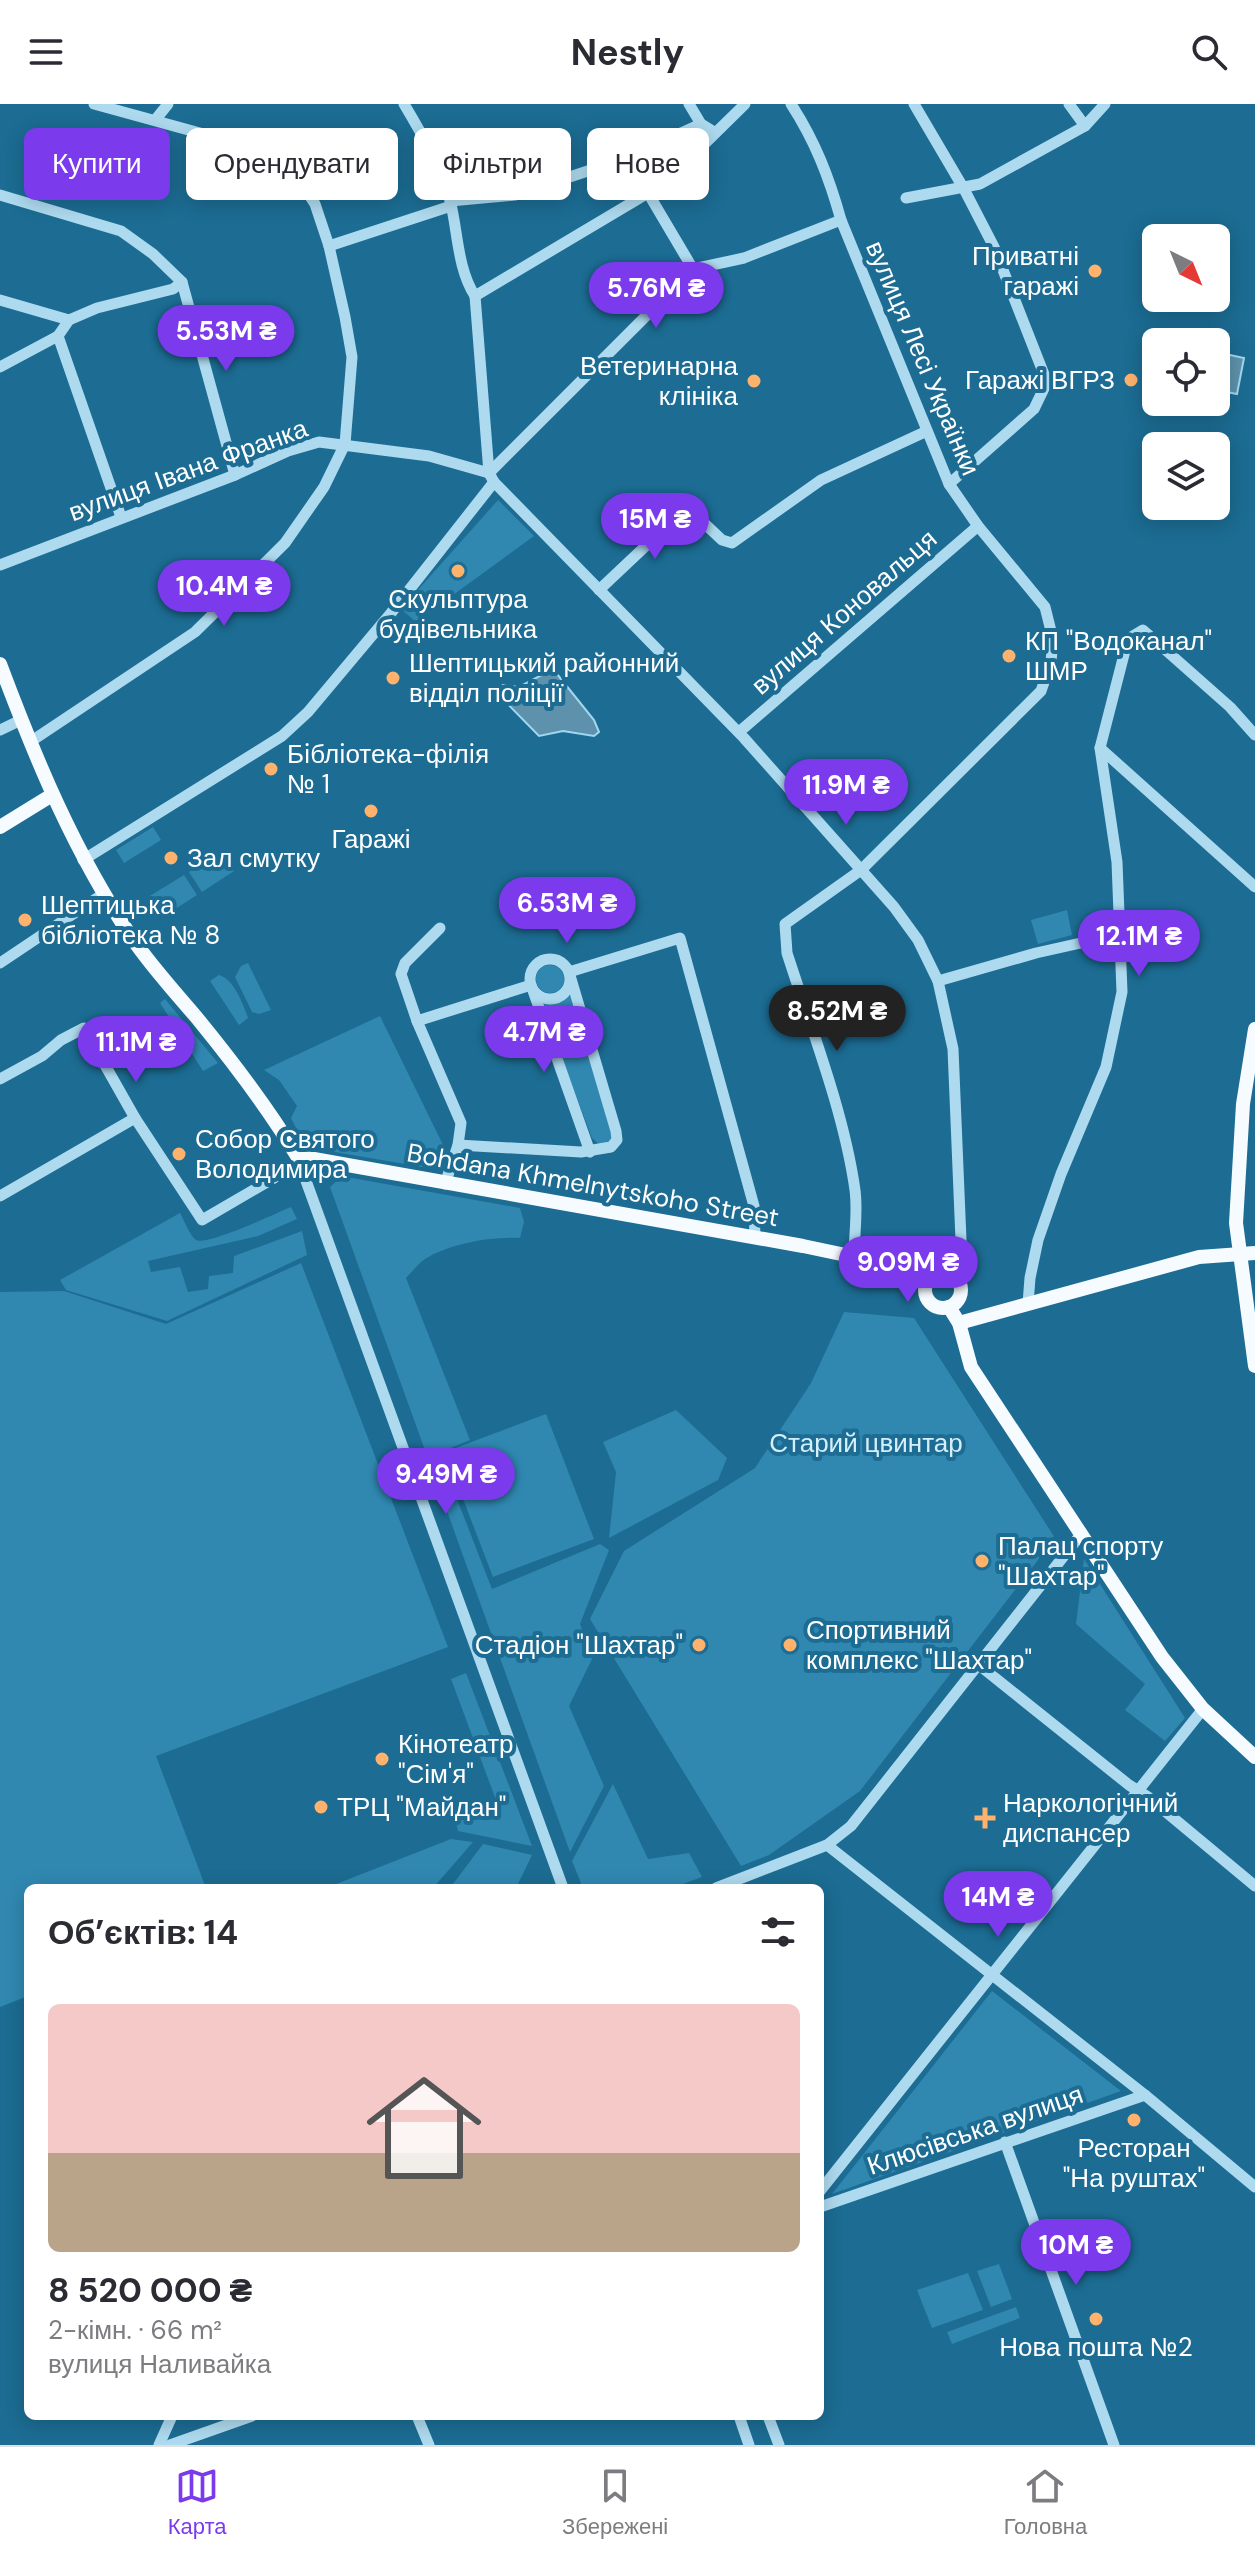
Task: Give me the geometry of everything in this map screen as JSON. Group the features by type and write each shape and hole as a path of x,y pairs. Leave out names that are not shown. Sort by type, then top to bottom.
{"main road":[{"path":"0,664 52,795 103,894 134,941 218,1044 297,1156"},
{"path":"0,827 52,795"},
{"path":"1255,1029 1243,1104 1236,1223 1255,1366"},
{"name":"Bohdana Khmelnytskoho Street","path":"297,1156 590,1207 893,1265 928,1281"},
{"path":"959,1323 1199,1257 1255,1253"},
{"path":"942,1272 957,1279 960,1295 949,1307 938,1308 929,1302 925,1291 928,1281 942,1272"},
{"path":"949,1307 959,1323 971,1367 1162,1657 1203,1709 1255,1757"}],"street":[{"path":"30,742 195,632 285,543 324,487 345,444 352,357 329,246 315,204 295,174 269,152 94,104"},
{"path":"156,119 168,104"},
{"path":"404,104 423,135 451,204 466,282 475,296 491,477 739,732 894,907 918,940 938,981 953,1049 962,1264 957,1279"},
{"path":"689,104 701,124 714,132"},
{"path":"709,137 745,104"},
{"name":"вулиця Лесі Українки","path":"791,104 816,145 841,220 949,484 978,526 1045,607 1053,639 1051,662 1041,691 861,870 785,924 787,953 843,1131 855,1190 857,1219 854,1258"},
{"path":"914,104 994,247 1047,382 1034,409 949,484"},
{"path":"1069,104 1085,126"},
{"path":"906,198 980,184 1085,126 1105,104"},
{"path":"329,246 451,204 515,195 621,160 701,124"},
{"path":"0,195 121,231 140,242 182,282 235,475"},
{"path":"475,296 636,200"},
{"path":"652,200 693,269"},
{"path":"83,860 282,736 308,712 391,613 491,477 693,269 744,258 841,220"},
{"path":"0,367 58,336 69,320 97,308 173,289 182,282"},
{"path":"0,300 69,320"},
{"path":"58,336 121,517"},
{"path":"599,590 687,507 722,540 732,543 821,480 927,431"},
{"name":"вулиця Івана Франка","path":"0,565 319,442 429,456 491,477"},
{"name":"вулиця Коновальця","path":"739,732 978,526"},
{"path":"1028,1304 1038,1240 1061,1174 1106,1067 1122,992 1117,862 1100,748 1128,639 1143,630 1219,697 1255,735"},
{"path":"0,730 21,720"},
{"path":"1100,748 1255,887"},
{"path":"0,963 103,894"},
{"path":"440,928 405,963 401,974 417,1021 461,1123 458,1145 445,1184"},
{"path":"938,981 1036,953 1121,934"},
{"path":"569,972 680,938 754,1206 755,1238"},
{"path":"458,1145 590,1152 611,1147 617,1140 569,972 561,961 554,959 541,960 532,968 531,985 590,1152"},
{"path":"531,985 541,997 556,998 568,988 569,972"},
{"path":"417,1021 531,985"},
{"path":"0,1079 84,1028 135,1118 202,1220 274,1178"},
{"path":"0,1196 135,1118"},
{"path":"297,1156 562,1884"},
{"path":"726,1884 827,1845 851,1826 1082,1533"},
{"path":"979,1665 1255,1886"},
{"path":"824,2186 1203,1709"},
{"path":"827,1845 1145,2095 1255,2187"},
{"name":"Клюсівська вулиця","path":"824,2206 1145,2095"},
{"path":"1005,2142 1114,2445"},
{"path":"159,2445 170,2420"},
{"path":"170,2445 241,2420"},
{"path":"419,2420 429,2445"},
{"path":"740,2420 749,2445"},
{"path":"770,2420 779,2445"}],"green space":[{"path":"498,500 534,536 416,622 401,609"},
{"path":"153,827 161,840 124,863 116,850"},
{"path":"221,852 234,871 202,892 189,872"},
{"path":"184,875 197,895 161,918 148,897"},
{"path":"1067,910 1072,935 1038,944 1031,920"},
{"path":"248,963 271,1010 259,1014 252,1012 235,977 241,966"},
{"path":"550,965 560,969 564,979 560,989 550,993 540,989 536,979 540,969"},
{"path":"219,975 229,981 248,1018 239,1025 210,981"},
{"path":"568,995 574,998 613,1130 611,1139 605,1144 599,1144 592,1138 543,1008 545,1004"},
{"path":"165,999 218,1063 203,1071 160,1003"},
{"path":"380,1016 446,1151 440,1170 323,1150 302,1140 291,1118 297,1106 279,1080 264,1070"},
{"path":"352,1178 520,1208 524,1222 520,1238 484,1240 446,1249 425,1259 406,1278 470,1440 439,1453 492,1589 600,1544 609,1550 580,1624 593,1657 569,1706 604,1786 570,1852 330,1187 339,1179"},
{"path":"291,1207 297,1219 258,1236 148,1261 151,1272 180,1267 188,1292 208,1289 209,1276 233,1273 234,1256 302,1231 307,1255 167,1321 66,1290 60,1280 180,1213 189,1232 196,1240 203,1241"},
{"path":"301,1263 448,1647 156,1756 204,1884 24,1884 24,1998 0,2007 0,1292 64,1291 166,1324"},
{"name":"Спортивний комплекс \"Шахтар\"","path":"844,1312 914,1318 1055,1538 860,1791 769,1855 741,1866 590,1619 624,1551 755,1468 811,1383"},
{"path":"676,1410 727,1458 718,1480 609,1538 616,1472 603,1442"},
{"path":"546,1414 594,1539 493,1577 445,1452"},
{"path":"1084,1559 1185,1718 1165,1741 1125,1710 1145,1684 1076,1624"},
{"path":"466,1673 532,1846 458,1831 456,1822 492,1808 496,1800 451,1679"},
{"path":"613,1784 648,1859 689,1853 702,1877 683,1884 581,1884 572,1861"},
{"path":"451,1839 473,1842 436,1884 336,1884"},
{"path":"483,1844 532,1855 518,1884 453,1884"},
{"path":"992,1991 1121,2091 832,2194"},
{"path":"999,2264 1012,2299 991,2307 977,2271"},
{"path":"968,2273 983,2310 932,2328 917,2290"},
{"path":"1016,2307 1020,2318 952,2344 947,2332"}],"shaded area":[{"path":"1230,355 1244,358 1237,394 1230,393"},
{"path":"553,669 594,720 599,732 594,736 563,731 539,736 494,690 503,685 519,687"}],"place":[{"name":"Приватні гаражі","path":"1095,271"},
{"name":"Гаражі ВГРЗ","path":"1131,380"},
{"name":"Ветеринарна клініка","path":"754,381"},
{"name":"Скульптура будівельника","path":"458,571"},
{"name":"КП \"Водоканал\" ШМР","path":"1009,656"},
{"name":"Шептицький районний відділ поліції","path":"393,678"},
{"name":"Бiблiотека-фiлiя № 1","path":"271,769"},
{"name":"Гаражі","path":"371,811"},
{"name":"Зал смутку","path":"171,858"},
{"name":"Шептицька бібліотека № 8","path":"25,920"},
{"name":"Собор Святого Володимира","path":"179,1154"},
{"name":"Палац спорту \"Шахтар\"","path":"982,1561"},
{"name":"Стадіон \"Шахтар\"","path":"699,1645"},
{"name":"Спортивний комплекс \"Шахтар\"","path":"790,1645"},
{"name":"Кінотеатр \"Сім'я\"","path":"382,1759"},
{"name":"ТРЦ \"Майдан\"","path":"321,1807"},
{"name":"Наркологічний диспансер","path":"985,1818"},
{"name":"Ресторан \"На руштах\"","path":"1134,2120"},
{"name":"Нова пошта №2","path":"1096,2319"}],"park label":[{"name":"Старий цвинтар","path":"866,1443"}]}
